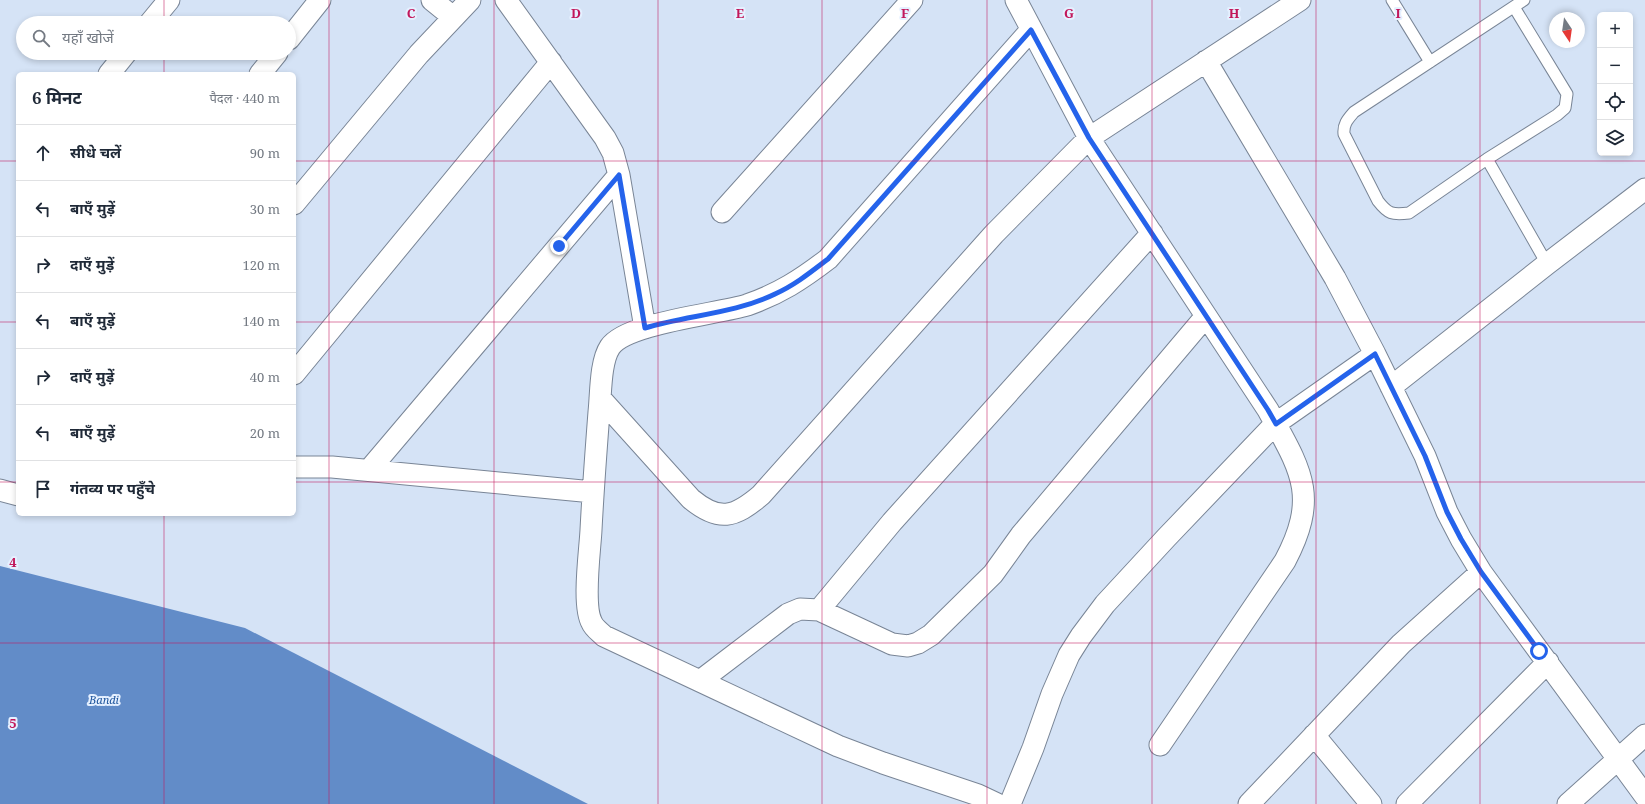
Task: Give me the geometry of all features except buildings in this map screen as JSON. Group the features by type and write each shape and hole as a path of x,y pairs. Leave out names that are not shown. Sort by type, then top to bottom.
{"street":[{"path":"156,16 169,0"},
{"path":"296,29 320,0"},
{"path":"432,0 453,17"},
{"path":"296,202 419,54 470,0"},
{"path":"506,0 605,138 613,153 619,175 645,328"},
{"path":"722,212 912,0"},
{"path":"1016,0 1089,138 1276,424 1302,479 1304,492 1301,524 1295,542 1285,561 1160,744"},
{"path":"600,398 691,499 703,508 715,513 725,514 735,512 746,507 761,495 994,234 1089,138 1300,0"},
{"path":"997,804 978,795 859,754 604,636 592,624 587,604 600,398 605,359 609,348 614,342 623,336 645,328 746,305 774,295 809,274 828,259 1031,30"},
{"path":"111,72 120,60"},
{"path":"262,72 271,60"},
{"path":"296,372 551,62"},
{"path":"1206,62 1335,278 1375,354 1425,456 1447,512 1461,539 1481,572 1645,796"},
{"path":"369,470 619,175"},
{"path":"1391,387 1645,189"},
{"path":"819,610 892,522 1152,233"},
{"path":"700,681 788,614 800,609 819,610 892,644 908,646 918,643 931,635 993,574 1021,534 1206,316"},
{"path":"1010,804 1033,748 1052,694 1069,655 1105,604 1276,424 1375,354"},
{"path":"296,467 332,467 369,470 593,492"},
{"path":"0,490 16,494"},
{"path":"1250,804 1401,644 1481,572"},
{"path":"1407,804 1548,662"},
{"path":"1314,735 1371,804"},
{"path":"1568,804 1645,735"}],"lane":[{"path":"1392,0 1430,62"},
{"path":"1514,7 1567,94 1565,108 1557,116 1487,159 1409,213 1396,215 1386,211 1378,202 1347,142 1343,126 1354,112 1524,0"},
{"path":"1487,159 1547,264"}],"water":[{"name":"Bandi","path":"0,566 245,628 588,804 0,804"}],"route":[{"path":"559,246 619,175 645,328 657,324 746,305 774,295 809,274 828,259 1031,30 1089,138 1276,424 1375,354 1425,456 1447,512 1461,539 1481,572 1539,651"}]}
